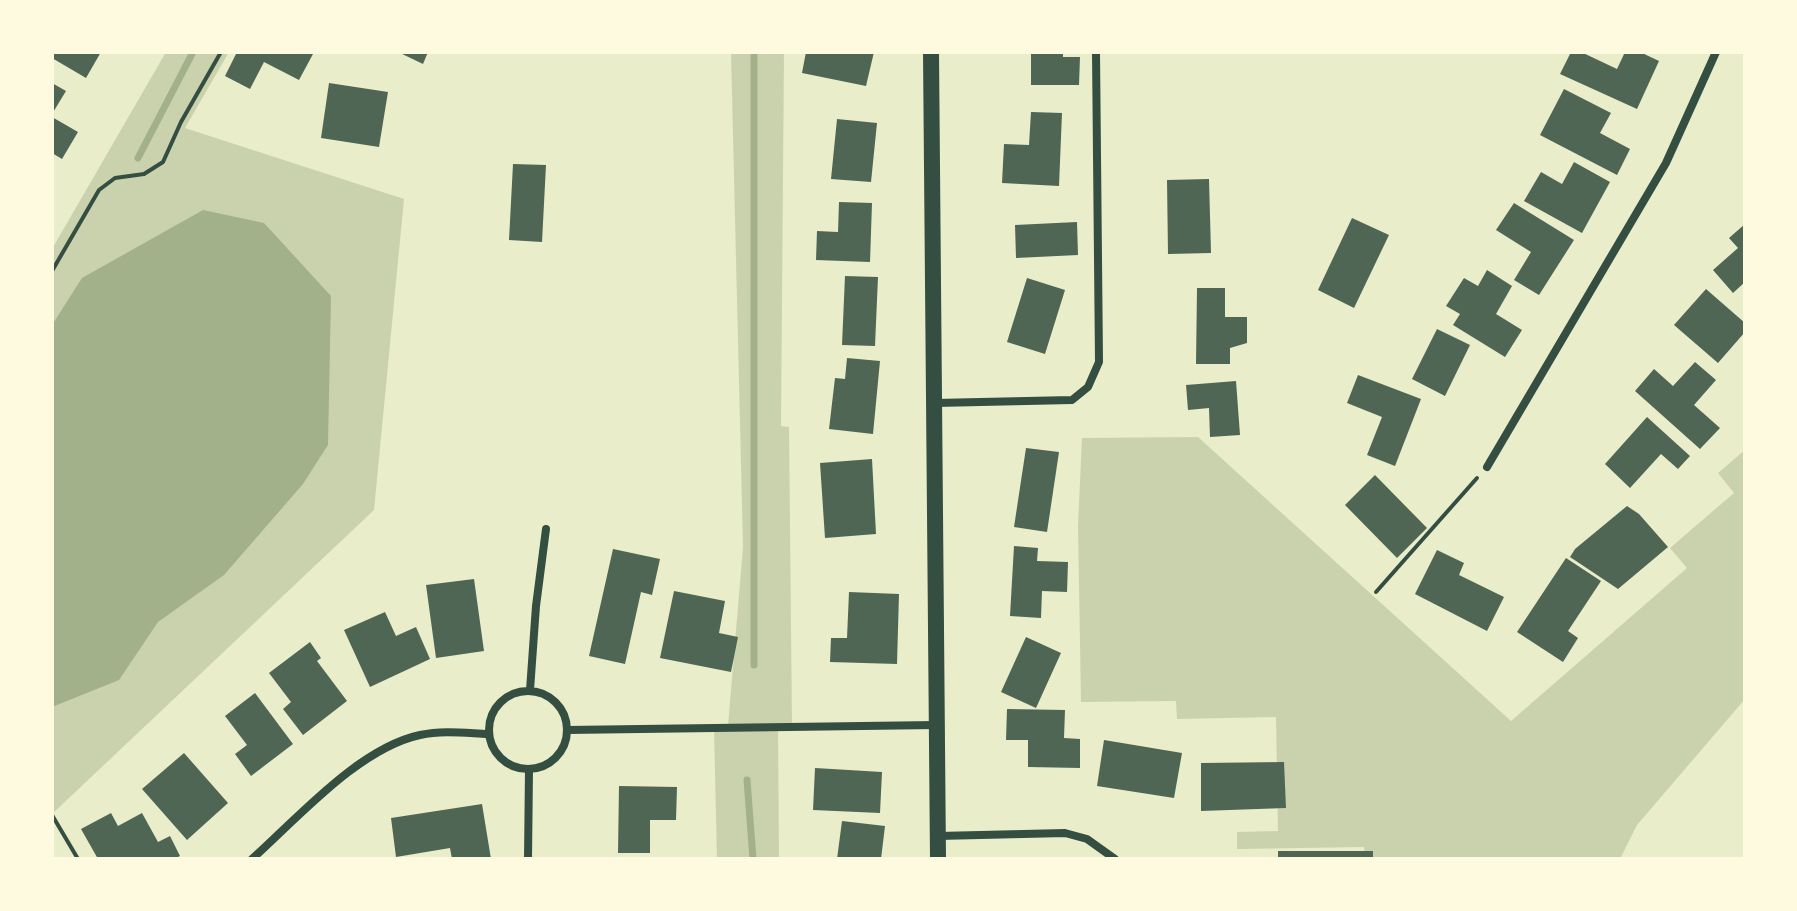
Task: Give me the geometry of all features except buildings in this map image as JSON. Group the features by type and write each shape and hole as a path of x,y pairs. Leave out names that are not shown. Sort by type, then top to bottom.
{"main road":[{"path":"931,52 938,859"}],"street":[{"path":"935,403 1072,400 1088,387 1099,362 1096,52"},
{"path":"1487,467 1666,163 1716,52"},
{"path":"530,690 546,529"},
{"path":"530,690 545,694 557,703 567,730 564,745 556,757 543,766 529,769 514,767 502,759 493,748 488,734 490,717 499,702 513,693 530,690"},
{"path":"567,730 936,725"},
{"path":"252,859 346,775 399,741 447,731 488,734"},
{"path":"528,859 529,769"},
{"path":"938,836 1065,833 1087,839 1115,859"}],"path":[{"path":"52,271 99,190 115,178 144,174 163,162 181,122 221,52"},
{"path":"1376,592 1487,467"},
{"path":"52,815 78,859"}],"shaded area":[{"path":"166,52 229,52 185,128 404,199 374,510 52,814 52,249"},
{"path":"731,52 784,52 781,426 789,427 792,726 778,726 779,859 717,859 714,727 728,726 743,547"},
{"path":"203,210 264,223 331,296 328,445 303,484 224,575 158,622 119,680 52,707 52,325 82,278"},
{"path":"1198,437 1511,721 1687,568 1670,548 1734,493 1718,473 1745,450 1745,699 1637,825 1620,859 1365,859 1364,847 1237,849 1237,832 1278,831 1276,717 1177,719 1176,701 1081,702 1078,526 1082,438"}],"waterway":[{"path":"138,158 193,52"},
{"path":"754,52 754,665"},
{"path":"747,780 753,859"}]}
